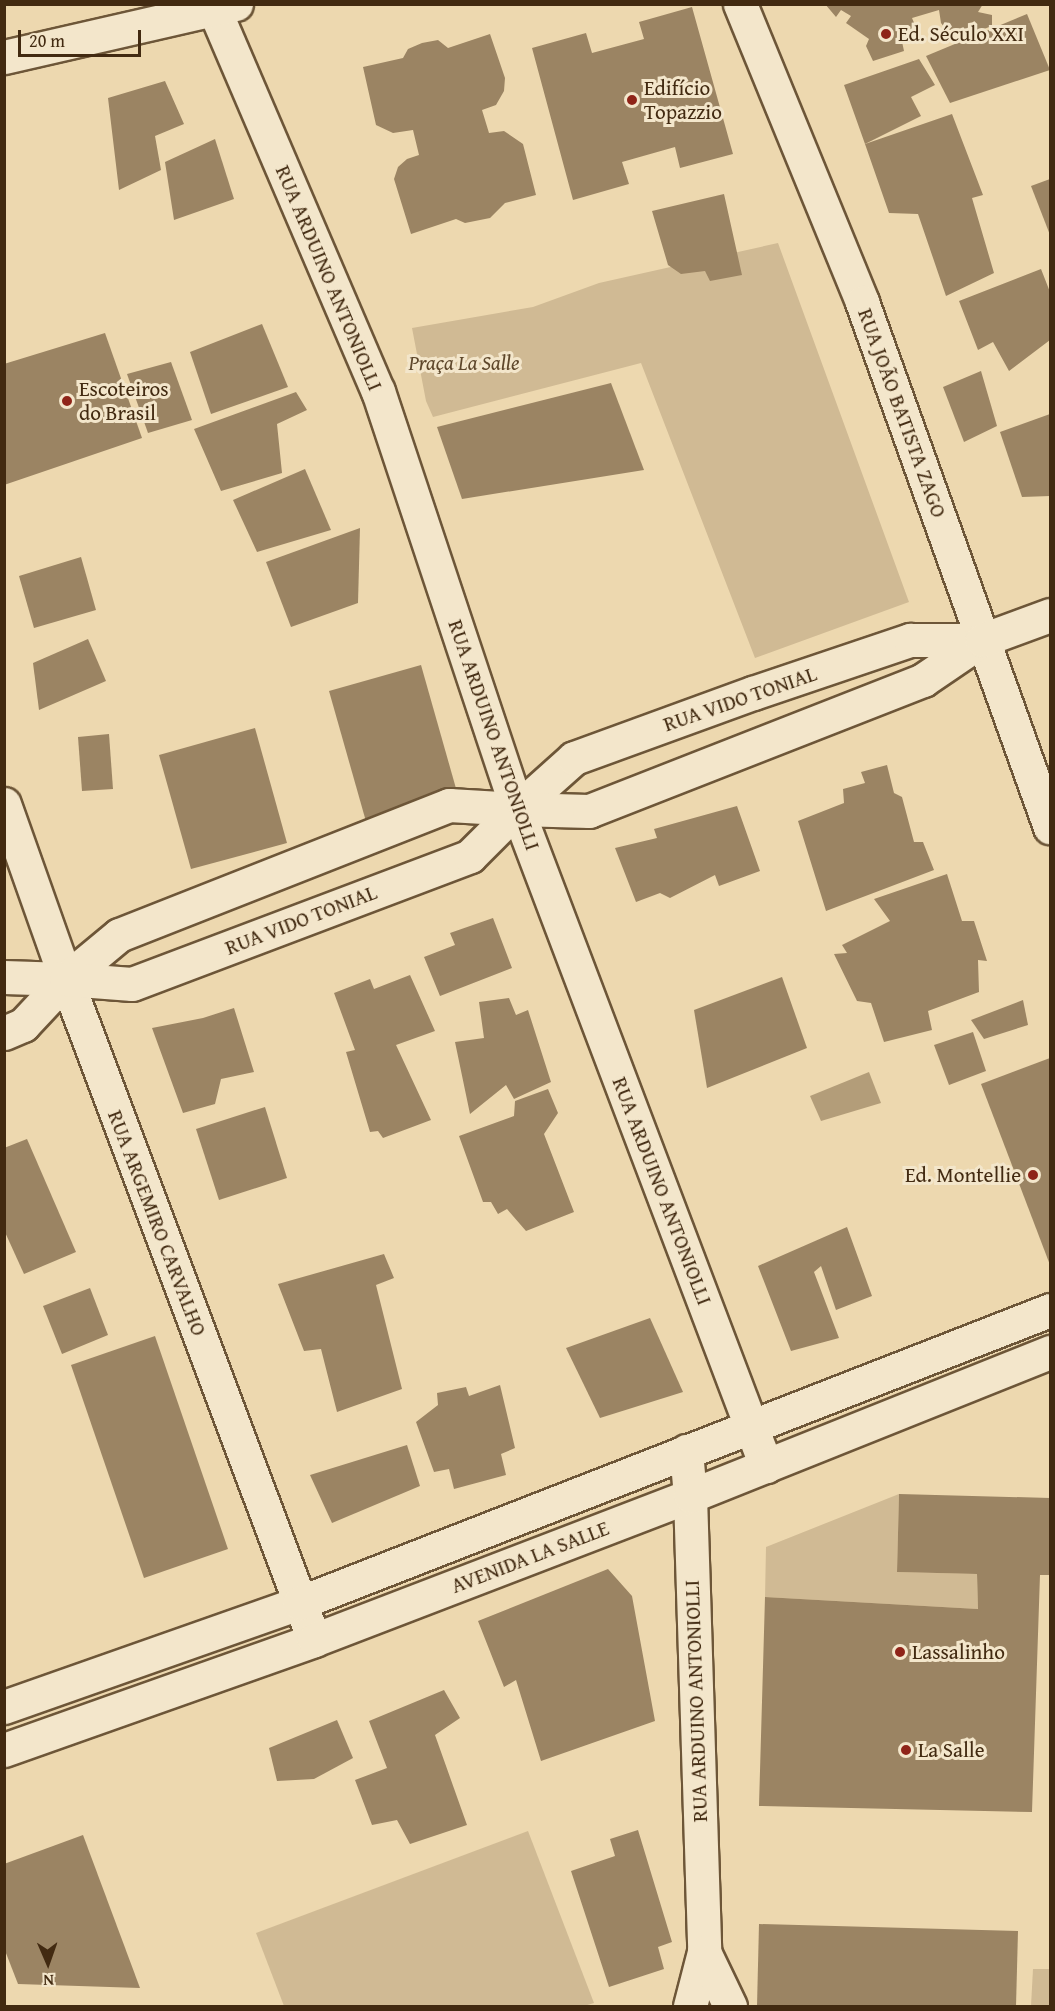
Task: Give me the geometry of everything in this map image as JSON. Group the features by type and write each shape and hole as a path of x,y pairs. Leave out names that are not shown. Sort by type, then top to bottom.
{"street":[{"name":"RUA JOÃO BATISTA ZAGO","path":"740,4 862,302 1050,827"},
{"path":"5,54 225,7"},
{"name":"RUA ARDUINO ANTONIOLLI","path":"225,7 378,391 517,809 766,1466"},
{"name":"RUA VIDO TONIAL","path":"4,1032 23,1025 66,979 119,934 449,805 589,811 923,680 982,640 1050,615"},
{"name":"RUA VIDO TONIAL","path":"4,977 132,984 470,856 517,809 574,758 753,693 910,640 982,640"},
{"path":"753,693 770,741"},
{"name":"RUA ARGEMIRO CARVALHO","path":"4,804 66,979 314,1640"},
{"path":"296,865 315,915"},
{"name":"AVENIDA LA SALLE","path":"4,1707 299,1603 1050,1310"},
{"path":"1003,1327 1020,1364"},
{"name":"AVENIDA LA SALLE","path":"4,1750 314,1640 690,1496 1050,1352"},
{"name":"RUA ARDUINO ANTONIOLLI","path":"686,1451 690,1496 704,1952 690,2007"},
{"path":"476,1533 493,1571"},
{"path":"95,1675 107,1713"},
{"name":"RUA ARDUINO ANTONIOLLI","path":"704,1952 730,2007"}],"green space":[{"name":"Praça La Salle","path":"778,243 909,602 755,658 641,363 433,417 426,401 412,328 533,307 599,283"},
{"path":"899,1494 897,1572 977,1574 978,1609 765,1597 766,1547"},
{"path":"528,1831 594,2003 584,2006 284,2006 256,1933"},
{"path":"1033,1969 1050,1969 1050,2006 1031,2006"}],"shaded area":[{"path":"869,1072 881,1103 821,1121 810,1096"}],"building":[{"name":"Ed. Século XXI","path":"825,4 983,4 978,12 992,15 992,26 954,40 941,23 939,10 912,18 918,32 901,37 904,51 873,61 866,46 869,39 846,23 851,16 841,10 836,17"},
{"name":"Edifício Topazzio","path":"692,7 733,154 680,168 675,147 622,162 629,184 573,200 532,48 586,33 592,53 644,39 639,22"},
{"path":"1027,14 1050,70 950,103 926,56"},
{"path":"490,34 505,78 504,91 496,105 482,110 489,133 504,131 523,144 536,195 505,203 490,218 465,223 456,219 411,234 394,179 398,167 407,159 419,155 413,130 393,133 376,125 363,67 403,58 408,49 422,43 438,40 448,48"},
{"path":"919,59 935,85 911,97 921,116 865,144 844,85"},
{"path":"165,81 184,124 155,136 161,170 119,190 108,98"},
{"path":"952,114 983,195 972,198 994,273 946,296 918,214 889,213 865,144"},
{"path":"215,139 234,199 174,220 165,162"},
{"path":"1050,179 1050,235 1031,186"},
{"path":"724,194 742,275 710,281 705,271 681,274 668,265 652,211"},
{"path":"1041,269 1050,292 1050,340 1009,371 993,342 978,350 959,301"},
{"path":"262,324 288,387 211,414 190,352"},
{"name":"Escoteiros do Brasil","path":"105,333 142,438 4,485 4,364"},
{"path":"171,362 192,420 148,433 127,374"},
{"path":"981,371 997,426 964,442 943,387"},
{"path":"611,383 644,470 462,499 437,427"},
{"path":"296,392 307,410 277,424 282,473 221,491 194,429"},
{"path":"1050,414 1050,496 1022,497 1000,432"},
{"path":"305,469 331,530 257,552 233,500"},
{"path":"360,528 358,603 291,627 266,562"},
{"path":"81,557 96,610 34,628 19,576"},
{"path":"88,639 106,681 39,710 33,663"},
{"path":"421,665 459,799 367,825 329,691"},
{"path":"255,728 287,843 191,869 159,755"},
{"path":"109,734 113,789 82,791 78,737"},
{"path":"887,765 894,793 902,797 914,842 923,842 934,870 826,911 798,821 844,803 843,789 865,783 861,772"},
{"path":"737,806 760,871 719,886 715,875 670,898 660,893 636,902 615,848 657,838 654,829"},
{"path":"947,874 962,921 974,921 987,961 978,960 979,992 928,1011 932,1030 884,1042 871,1003 857,1001 834,954 847,953 842,945 890,921 874,899"},
{"path":"493,918 512,968 440,996 424,957 455,945 450,933"},
{"path":"410,975 435,1031 396,1045 431,1120 383,1138 378,1131 370,1132 346,1052 355,1050 334,993 370,979 374,989"},
{"path":"782,977 807,1048 707,1088 694,1010"},
{"path":"509,998 516,1015 528,1010 551,1082 514,1099 506,1085 470,1114 455,1042 484,1038 479,1002"},
{"path":"1023,1000 1028,1025 984,1039 971,1020"},
{"path":"234,1008 254,1072 221,1079 215,1104 183,1113 152,1028 203,1018"},
{"path":"973,1032 986,1071 949,1085 934,1045"},
{"name":"Ed. Montellie","path":"1050,1058 1050,1265 981,1084"},
{"path":"548,1089 558,1113 544,1134 574,1212 526,1231 507,1209 498,1214 491,1202 483,1202 459,1136 514,1116 515,1101"},
{"path":"265,1107 287,1178 219,1200 196,1129"},
{"path":"27,1139 76,1252 24,1274 4,1230 4,1148"},
{"path":"847,1227 872,1296 836,1310 821,1266 814,1272 839,1338 791,1351 758,1266"},
{"path":"384,1254 394,1278 376,1285 402,1389 337,1412 321,1349 304,1351 278,1284"},
{"path":"90,1288 108,1335 62,1354 43,1306"},
{"path":"650,1318 683,1392 600,1418 566,1348"},
{"path":"155,1336 228,1549 144,1578 71,1365"},
{"path":"500,1385 515,1448 501,1454 506,1475 454,1489 449,1469 434,1472 416,1422 438,1405 437,1393 466,1387 469,1396"},
{"path":"407,1445 420,1486 332,1523 310,1475"},
{"name":"Lassalinho","path":"899,1494 1050,1498 1050,1575 1040,1575 1032,1812 759,1806 765,1597 978,1609 977,1574 897,1572"},
{"path":"608,1569 632,1596 655,1721 541,1761 516,1680 504,1687 478,1621"},
{"path":"444,1690 460,1718 435,1735 467,1825 410,1844 397,1820 372,1825 355,1780 387,1768 369,1721"},
{"path":"337,1720 353,1758 314,1779 277,1781 269,1748"},
{"path":"638,1830 672,1942 658,1947 664,1969 609,1987 571,1871 615,1856 610,1839"},
{"path":"83,1835 140,1988 18,1984 4,1948 4,1864"},
{"path":"759,1924 1018,1931 1016,2006 757,2006"}],"place":[{"name":"Ed. Século XXI","path":"886,34"},
{"name":"Edifício Topazzio","path":"632,100"},
{"name":"Escoteiros do Brasil","path":"67,401"},
{"name":"Ed. Montellie","path":"1033,1175"},
{"name":"Lassalinho","path":"900,1652"},
{"name":"La Salle","path":"906,1750"}]}
